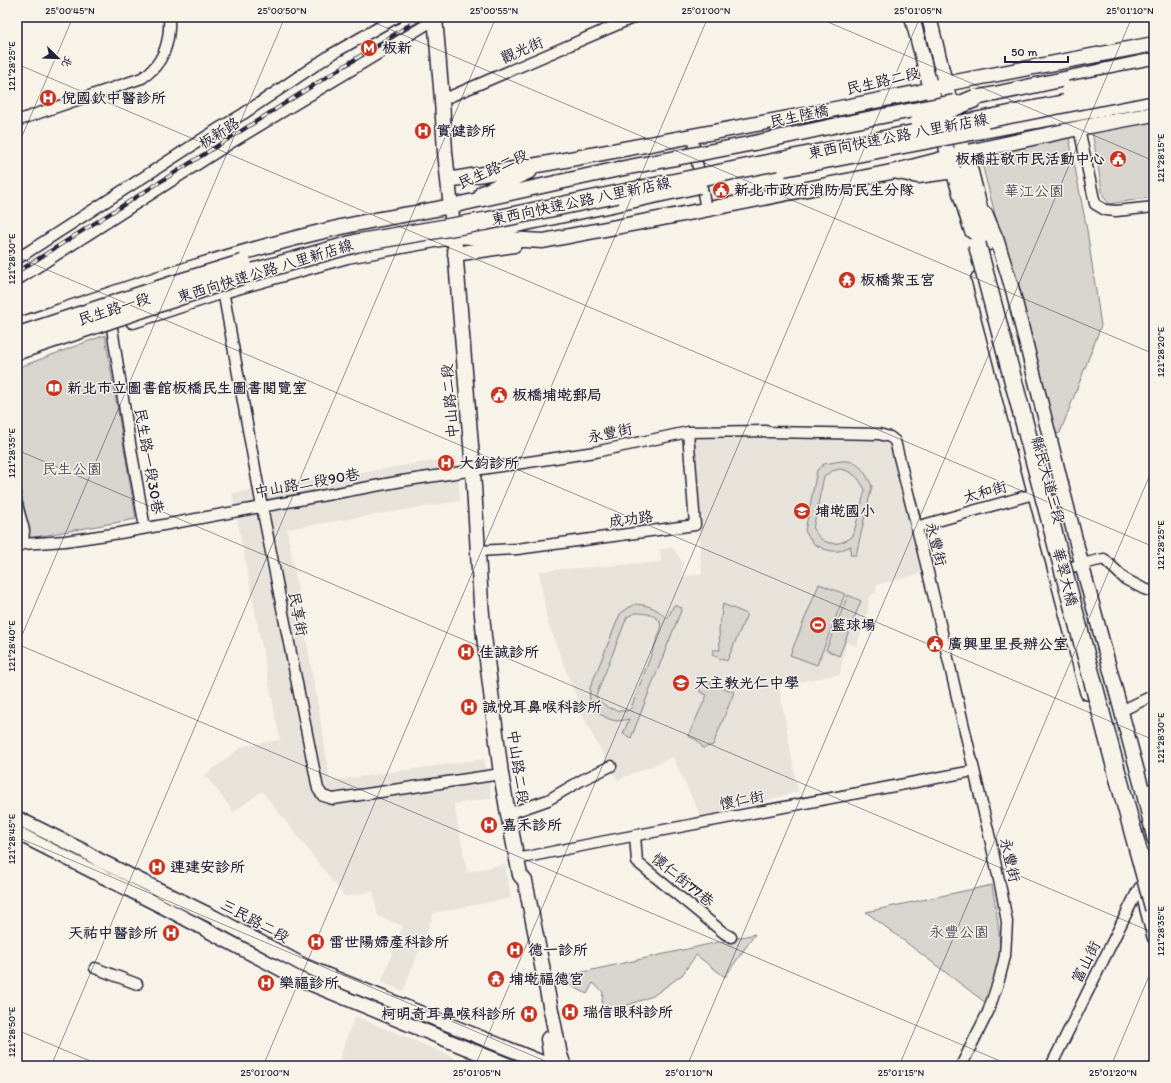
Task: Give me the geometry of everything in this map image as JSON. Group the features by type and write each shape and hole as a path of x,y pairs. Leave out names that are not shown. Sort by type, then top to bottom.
{"highway":[{"name":"東西向快速公路 八里新店線","path":"17,350 243,275 357,243 487,221 1154,74"},
{"name":"東西向快速公路 八里新店線","path":"17,336 240,264 352,235 918,127 1154,86"},
{"path":"918,127 976,98"},
{"path":"918,127 982,131"},
{"path":"960,172 982,243"},
{"name":"華翠大橋","path":"982,243 1154,867"},
{"name":"華翠大橋","path":"982,243 1117,773 1154,909"}],"main road":[{"path":"912,17 930,88 947,121"},
{"path":"929,17 945,84 947,121"},
{"name":"中山路二段","path":"436,18 450,206 454,236 473,470 484,636 501,774 520,876 519,883 551,1066"},
{"name":"民生路二段","path":"448,180 549,163 825,111 920,92 945,84 1154,44"},
{"name":"民生陸橋","path":"450,206 619,169 976,98 1154,60"},
{"path":"454,236 512,226 760,173 1154,99"},
{"path":"455,254 543,241 690,213 896,171 964,153 1154,114"},
{"name":"縣民大道三段","path":"947,121 964,153 960,172"},
{"name":"縣民大道三段","path":"947,121 948,157 960,172"},
{"name":"民生路二段","path":"450,206 549,163"},
{"path":"896,171 918,176 960,172"},
{"name":"民生路一段","path":"17,326 218,259 338,228 450,206"},
{"path":"454,236 543,241"},
{"name":"民生路一段","path":"17,359 223,291 347,256 454,236"},
{"name":"中山路二段","path":"520,876 525,881 560,1055 564,1066"}],"street":[{"path":"17,121 39,112 142,78 152,71 167,45 169,17"},
{"name":"板新路","path":"17,259 243,114 332,54 397,17"},
{"name":"觀光街","path":"442,100 635,17"},
{"name":"板新路","path":"17,280 229,144 436,18"},
{"path":"1080,128 1095,204 1106,210 1116,211 1154,207"},
{"path":"692,136 706,209"},
{"name":"縣民大道三段","path":"960,172 996,240 1012,288 1121,711 1148,790 1154,839"},
{"name":"縣民大道三段","path":"960,172 971,247 984,306 1154,937"},
{"name":"民享街","path":"218,259 262,507 318,789 323,796 333,798 501,774"},
{"name":"民生路一段30巷","path":"112,328 130,443 146,528"},
{"name":"永豐街","path":"473,470 595,452 688,432 766,431 879,434 890,437 895,441 1002,894 1007,922 1005,956 999,980 988,1012 961,1066"},
{"name":"成功路","path":"478,551 517,549 695,525 688,432"},
{"name":"中山路二段90巷","path":"20,546 65,541 146,528 402,481 473,470"},
{"name":"太和街","path":"916,527 1062,486"},
{"path":"17,505 24,530 20,546"},
{"path":"1055,573 1082,564 1104,559 1125,579 1144,589 1154,592"},
{"path":"1121,711 1154,695"},
{"path":"508,814 548,800 582,780 611,766"},
{"name":"懷仁街","path":"517,859 635,835 973,771"},
{"name":"三民路二段","path":"17,818 214,917 305,966 551,1066"},
{"name":"三民路二段","path":"17,833 300,979 511,1066"},
{"name":"懷仁街77巷","path":"635,835 637,862 724,933 731,937"},
{"path":"1140,887 1154,878"},
{"name":"富山街","path":"1051,1066 1140,887"},
{"path":"95,968 137,984"}],"shaded area":[{"name":"天主教光仁中學","path":"827,437 882,439 891,448 923,573 877,585 875,593 869,596 868,609 857,646 846,643 840,674 779,686 798,792 701,817 673,757 618,780 586,723 547,620 539,571 661,562 660,549 673,548 683,563 682,576 702,574 691,439"},
{"path":"457,457 460,501 287,529 330,781 484,759 492,798 454,804 467,872 505,864 511,898 434,913 403,991 381,982 403,926 378,916 373,891 345,897 262,791 234,812 205,775 243,746 280,740 232,493"},
{"path":"355,1016 454,1057 450,1066 356,1066 339,1059"}],"green space":[{"path":"1154,121 1154,197 1109,204 1103,196 1092,131"},
{"name":"華江公園","path":"1069,137 1087,230 1101,326 1060,433 1052,435 980,156"},
{"name":"民生公園","path":"105,335 136,519 30,538 17,469 17,368"},
{"path":"850,461 859,466 872,486 856,555 850,555 851,546 839,551 824,549 814,544 805,531 817,470 824,464","holes":["840,469 852,473 865,490 853,536 845,541 836,543 827,542 818,536 813,529 824,476 832,471"]},
{"name":"籃球場","path":"819,584 845,594 817,665 790,655"},
{"path":"848,595 861,601 839,656 826,650"},
{"path":"636,604 650,607 660,612 667,619 674,605 682,608 631,738 623,734 629,719 616,721 608,718 596,711 590,700 590,688 620,614","holes":["635,613 649,614 655,617 660,621 661,629 631,708 628,711 610,708 596,696 627,617"]},
{"path":"723,604 747,614 727,661 712,655 713,650 720,650 719,629"},
{"path":"699,678 734,692 713,745 703,748 697,740 688,736 707,695 700,692"},
{"name":"永豐公園","path":"992,885 1000,945 995,983 986,1003 866,912"},
{"path":"755,934 725,977 696,955 682,975 653,996 617,1009 601,1010 603,992 593,983 587,994 556,978"}],"railway":[{"path":"17,272 422,17"}],"place":[{"name":"板新","path":"369,48"},
{"name":"倪國欽中醫診所","path":"48,98"},
{"name":"實健診所","path":"423,131"},
{"name":"板橋莊敬市民活動中心","path":"1118,159"},
{"name":"新北市政府消防局民生分隊","path":"721,190"},
{"name":"板橋紫玉宮","path":"847,280"},
{"name":"新北市立圖書館板橋民生圖書閱覽室","path":"54,388"},
{"name":"板橋埔墘郵局","path":"499,395"},
{"name":"大鈞診所","path":"446,463"},
{"name":"埔墘國小","path":"802,511"},
{"name":"籃球場","path":"818,625"},
{"name":"廣興里里長辦公室","path":"935,644"},
{"name":"佳誠診所","path":"466,652"},
{"name":"天主教光仁中學","path":"681,683"},
{"name":"誠悅耳鼻喉科診所","path":"469,707"},
{"name":"嘉禾診所","path":"489,825"},
{"name":"連建安診所","path":"157,867"},
{"name":"天祐中醫診所","path":"171,933"},
{"name":"雷世陽婦產科診所","path":"316,942"},
{"name":"德一診所","path":"515,950"},
{"name":"埔墘福德宮","path":"496,979"},
{"name":"樂福診所","path":"266,983"},
{"name":"瑞信眼科診所","path":"570,1012"},
{"name":"柯明奇耳鼻喉科診所","path":"529,1014"}]}
